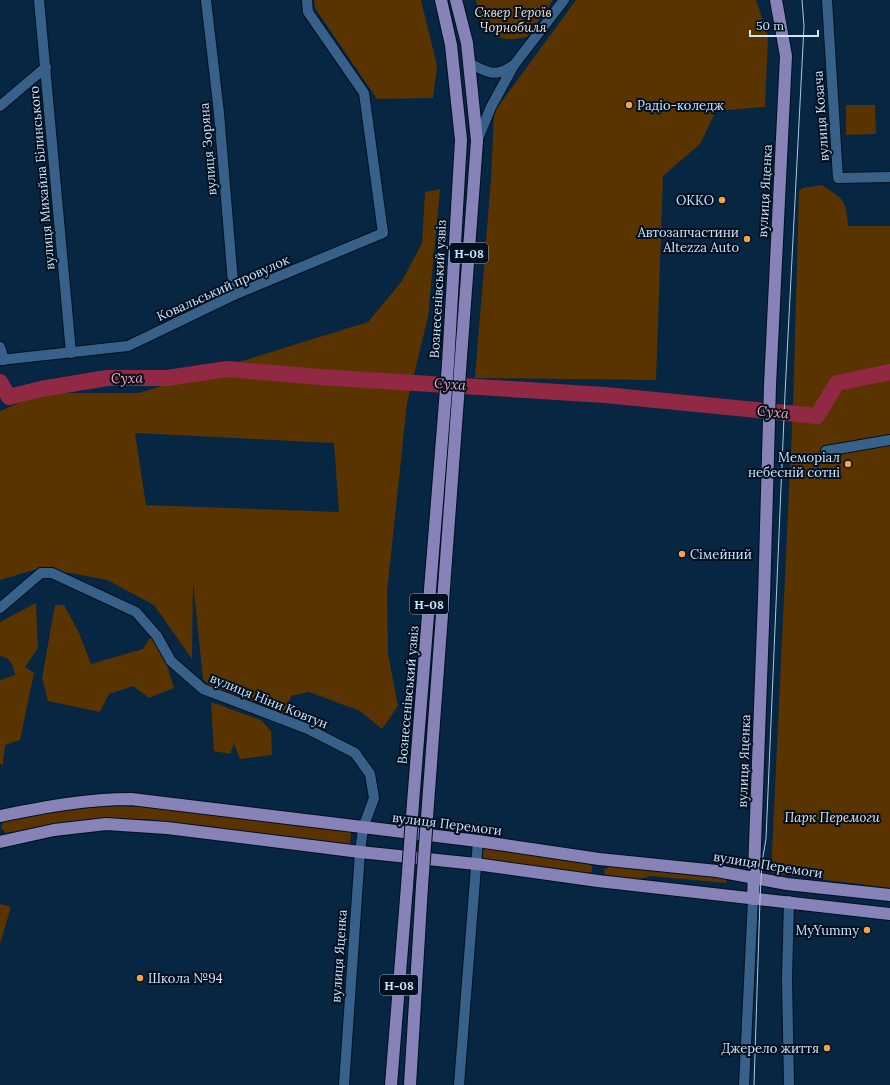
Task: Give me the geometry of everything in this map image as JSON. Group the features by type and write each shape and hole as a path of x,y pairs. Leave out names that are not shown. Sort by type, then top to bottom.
{"main road":[{"name":"Вознесенівський узвіз","path":"391,1085 448,364 461,140 451,45 441,0"},
{"name":"Н-08","path":"456,0 467,42 478,141"},
{"name":"вулиця Яценка","path":"753,899 770,385 786,56 776,0"},
{"name":"Вознесенівський узвіз","path":"410,1085 422,886 478,141"},
{"name":"вулиця Перемоги","path":"0,816 67,803 99,799 131,799 363,828 478,840 599,859 717,871 787,884 890,895"},
{"path":"0,842 54,830 106,824 167,828 360,852 476,864 598,881 753,899 789,901 890,914"},
{"path":"598,881 599,859"}],"street":[{"name":"вулиця Михайла Білинського","path":"39,0 71,353"},
{"name":"вулиця Зоряна","path":"206,0 218,113 234,295"},
{"name":"Ковальський провулок","path":"2,360 128,346 234,295 383,232 364,93 308,12 307,0"},
{"path":"478,141 491,107 514,65 564,0"},
{"name":"вулиця Козача","path":"827,0 838,178 890,177"},
{"path":"469,63 483,71 493,74 504,72 514,65"},
{"path":"0,106 46,68"},
{"path":"0,346 2,360"},
{"path":"826,451 890,440"},
{"name":"вулиця Ніни Ковтун","path":"0,608 41,573 52,573 136,612 158,636 171,661 203,689 308,729 355,753 370,774 374,798 363,828"},
{"name":"вулиця Яценка","path":"344,1085 360,852 363,828"},
{"path":"458,1085 478,840"},
{"name":"вулиця Яценка","path":"744,1085 753,899"},
{"path":"789,901 787,978 789,1085"}],"green space":[{"path":"314,0 421,0 437,66 433,98 377,99 315,8"},
{"name":"Сквер Героїв Чорнобиля","path":"476,0 553,0 527,37 504,39 484,29"},
{"path":"576,0 756,0 768,36 765,107 716,111 700,144 663,176 656,380 475,378 491,180 494,112"},
{"path":"846,105 875,105 876,134 846,135"},
{"name":"Парк Перемоги","path":"822,185 839,197 845,205 848,226 890,226 890,888 771,873 793,408 799,191 803,188"},
{"path":"440,189 428,317 407,403 387,592 388,654 398,706 382,729 360,711 309,692 291,696 284,715 211,687 203,679 193,581 192,659 154,605 107,580 71,573 37,569 0,580 0,411 42,393 139,393 368,322 402,281 422,243 425,192","holes":["135,433 334,443 339,512 146,505"]},
{"path":"36,603 38,648 25,667 34,673 20,740 5,745 3,765 0,764 0,680 15,675 9,660 0,656 0,622"},
{"path":"55,605 64,605 79,633 91,664 143,649 151,636 161,646 174,688 149,698 133,686 109,694 100,712 48,701 42,678"},
{"path":"211,702 261,720 271,731 272,755 240,759 234,744 230,754 214,751"},
{"path":"109,806 152,807 351,832 350,844 145,819 99,819 56,824 5,833 1,827 4,821 55,811"},
{"path":"490,848 589,862 592,867 592,872 587,875 483,859 481,853 484,849"},
{"path":"611,866 725,876 727,881 725,883 651,876 632,881 605,876 604,870"},
{"path":"0,904 11,907 0,944"}],"waterway":[{"name":"Суха","path":"0,382 9,397 41,389 107,378 167,378 227,369 320,377 605,395 817,416 837,383 890,372"}],"tram line":[{"path":"754,1085 760,899 762,862 766,839 785,394 804,26 802,0"}],"place":[{"name":"Радіо-коледж","path":"629,105"},
{"name":"ОККО","path":"722,200"},
{"name":"Автозапчастини Altezza Auto","path":"747,239"},
{"name":"Меморіал небесній сотні","path":"848,464"},
{"name":"Сімейний","path":"682,554"},
{"name":"MyYummy","path":"867,930"},
{"name":"Школа №94","path":"140,978"},
{"name":"Джерело життя","path":"827,1048"}]}
